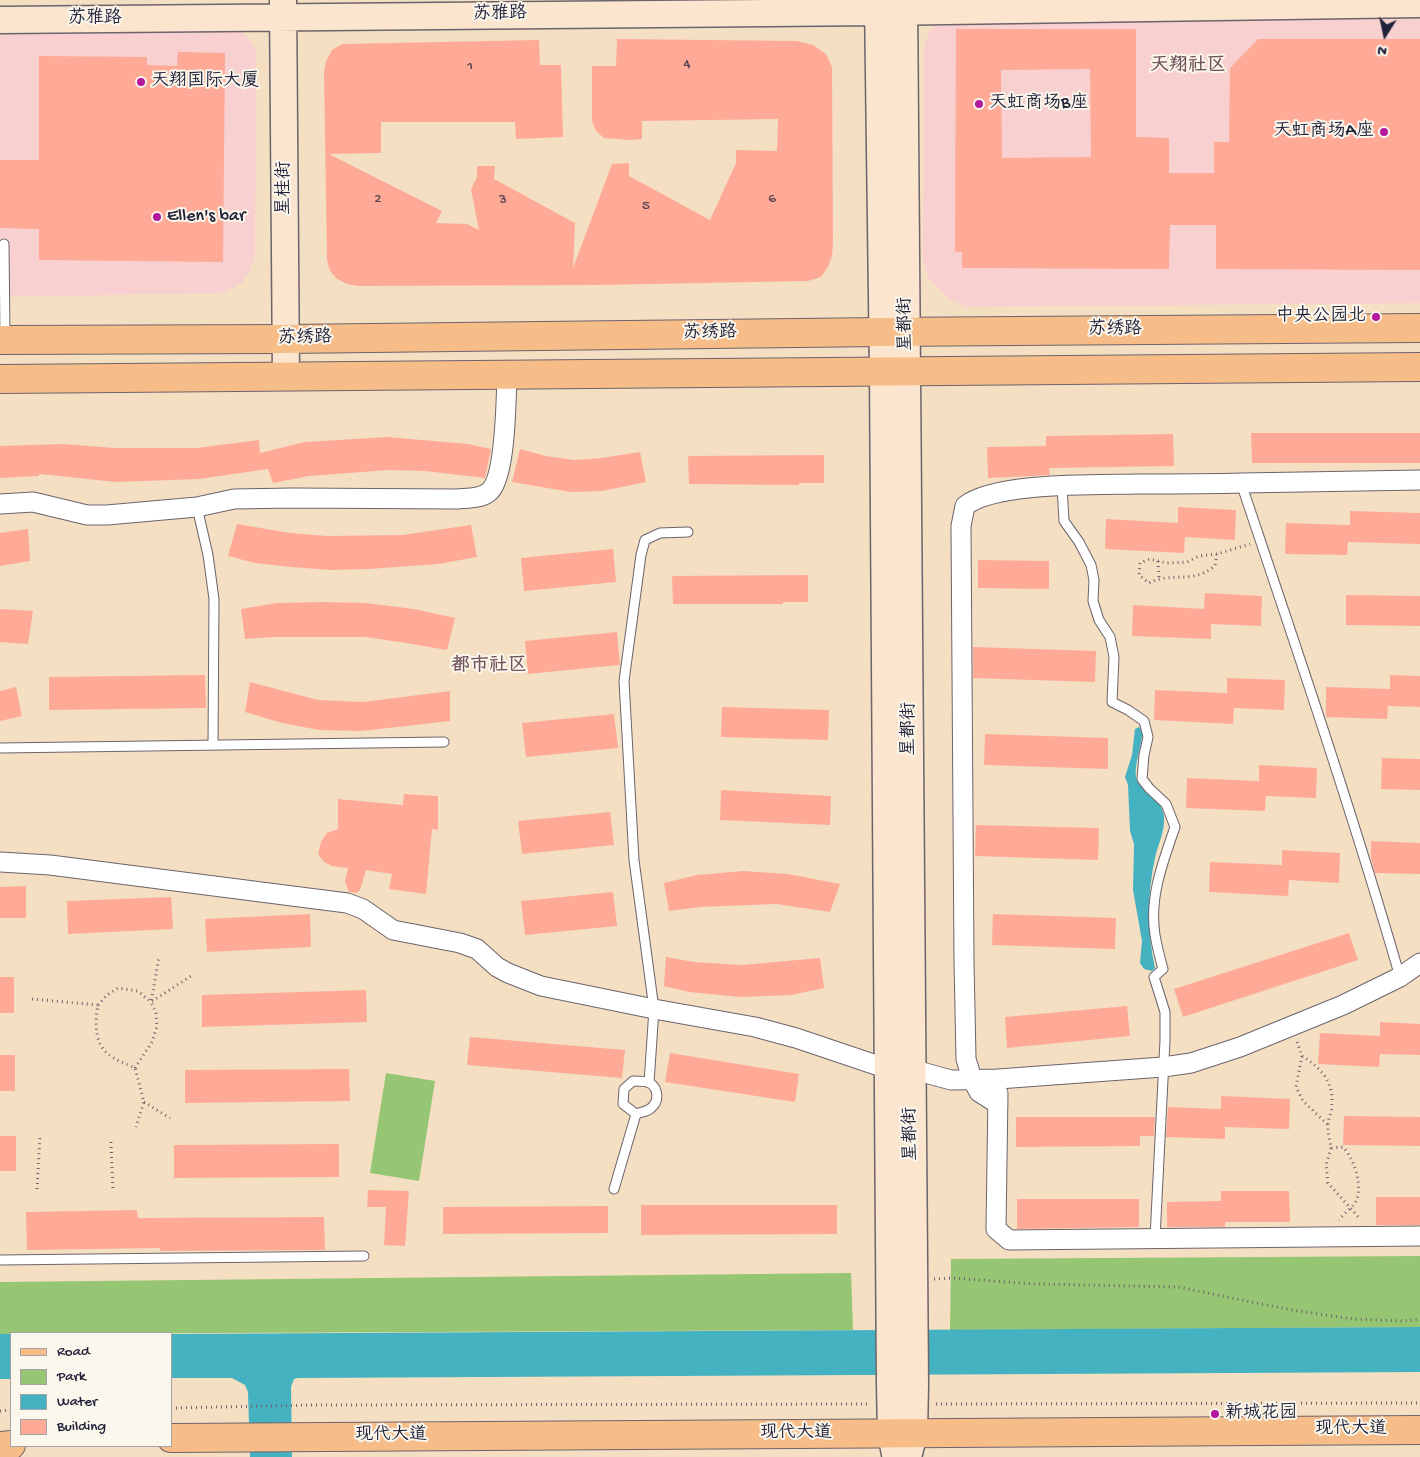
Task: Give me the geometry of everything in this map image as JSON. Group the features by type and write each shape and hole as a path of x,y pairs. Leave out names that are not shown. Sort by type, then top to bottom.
{"main road":[{"name":"苏绣路","path":"2,340 1420,328"},
{"name":"苏绣路","path":"0,379 1420,367"},
{"name":"现代大道","path":"172,1438 300,1436 902,1445 1420,1430"}],"street":[{"name":"苏雅路","path":"0,20 283,9 1420,4"},
{"name":"星都街","path":"891,6 895,332 902,1445"},
{"name":"星桂街","path":"283,9 286,376"},
{"path":"0,504 33,502 87,515 124,515 197,507 234,500 292,498 457,499 480,497 486,494 495,484 505,426 507,375"},
{"path":"998,1104 979,1092 972,1080 966,1059 962,517 965,506 993,494 1010,490 1062,486 1420,480"},
{"path":"0,862 50,865 346,904 363,909 394,930 460,943 477,949 497,967 522,980 563,991 763,1029 900,1069 951,1080 998,1079 1163,1067 1191,1063 1292,1027 1343,1005 1400,977 1420,963"},
{"name":"星都街","path":"900,1069 914,1280 902,1323"},
{"path":"998,1079 996,1229 1009,1240 1420,1236"}],"lane":[{"path":"2,340 4,244"},
{"path":"1241,483 1373,887 1400,977"},
{"path":"1062,486 1064,521 1079,542 1091,565 1094,580 1093,601 1099,620 1110,637 1114,657 1112,702 1144,721 1148,736 1142,779 1166,804 1175,827 1164,856 1155,898 1155,936 1163,969 1154,978 1164,1012 1165,1040 1156,1238"},
{"path":"197,507 208,555 214,599 213,744"},
{"path":"649,1083 654,1009 634,860 624,681 641,555 646,540 660,533 688,532"},
{"path":"0,748 444,742"},
{"path":"633,1081 649,1083 656,1090 657,1098 653,1107 636,1114 623,1104 624,1089 633,1081"},
{"path":"614,1189 636,1114"},
{"path":"0,1260 364,1256"}],"path":[{"path":"1217,554 1215,566 1205,573 1193,576 1159,578 1149,583 1139,575 1140,563 1150,559 1166,563 1188,562 1199,556 1217,554 1260,541"},
{"path":"1158,561 1159,578"},
{"path":"151,1002 159,957"},
{"path":"151,1002 191,976"},
{"path":"135,1068 152,1042 157,1026 156,1013 151,1002 138,991 118,988 107,995 98,1005 95,1022 98,1038 107,1053 135,1068 144,1102 136,1127"},
{"path":"32,999 98,1005"},
{"path":"1292,1027 1302,1056 1296,1087 1303,1101 1328,1125"},
{"path":"1302,1056 1315,1065 1325,1076 1332,1094 1328,1125 1331,1148 1326,1165 1328,1183 1363,1222 1363,1237"},
{"path":"144,1102 170,1118"},
{"path":"37,1189 40,1136"},
{"path":"111,1142 113,1191"},
{"path":"1331,1148 1343,1147 1350,1155 1358,1180 1357,1198 1351,1208 1335,1225 1333,1237"},
{"path":"914,1280 952,1278 1035,1284 1178,1288 1286,1309 1353,1319 1402,1321 1420,1319"},
{"path":"172,1408 902,1394 1420,1403"}],"shaded area":[{"path":"1420,15 1420,303 967,307 949,299 929,278 923,260 924,47 929,31 939,22"},
{"path":"240,31 249,38 256,49 255,256 250,270 241,284 223,293 0,297 0,32"}],"green space":[{"path":"386,1073 435,1081 419,1181 370,1173"},
{"path":"1420,1256 1420,1327 950,1330 951,1259"},
{"path":"851,1273 853,1330 172,1333 10,1332 10,1334 0,1334 0,1282"}],"water":[{"path":"1139,727 1142,731 1142,736 1136,777 1142,787 1160,805 1164,817 1150,885 1149,927 1155,968 1152,971 1144,969 1140,963 1142,941 1133,890 1134,844 1130,831 1128,785 1125,777 1132,755 1135,729"},
{"path":"1420,1327 1420,1372 298,1378 294,1379 291,1387 292,1457 250,1457 248,1392 245,1385 232,1378 172,1378 172,1334"},
{"path":"0,1334 10,1334 10,1379 0,1379"}],"building":[{"path":"956,29 1136,29 1136,137 1169,138 1169,173 1214,173 1214,142 1229,142 1230,68 1258,39 1420,39 1420,270 1216,269 1216,225 1170,225 1169,269 962,268 962,252 955,252","holes":["1090,69 1091,157 1002,158 1001,70"]},
{"path":"617,39 797,41 813,45 826,54 832,67 833,241 832,256 828,267 821,277 808,281 598,285 358,286 347,284 337,279 330,271 327,260 324,72 326,61 332,50 342,44 539,40 540,65 561,65 563,137 516,139 515,122 381,122 381,153 329,154 442,211 436,223 467,224 479,230 471,189 477,177 477,166 495,166 494,179 575,223 573,268 612,164 629,163 629,176 710,220 736,163 736,150 777,151 778,119 642,121 642,139 604,138 596,131 592,121 592,66 616,66"},
{"path":"178,52 225,53 223,262 39,260 39,229 0,228 0,160 39,160 39,56 147,57 147,65 177,66"},
{"path":"1251,433 1420,433 1420,463 1252,463"},
{"path":"1173,434 1174,466 1049,468 1050,475 988,478 987,447 1046,446 1046,436"},
{"path":"387,437 468,444 491,449 485,478 425,471 389,470 309,476 273,483 268,469 199,479 116,482 39,474 39,476 0,478 0,446 63,444 115,448 196,448 259,440 260,453 305,442"},
{"path":"520,449 546,456 574,460 640,452 646,482 602,491 571,492 512,482"},
{"path":"824,455 824,483 799,483 799,485 689,484 688,456"},
{"path":"1178,507 1236,510 1235,540 1185,537 1184,553 1105,549 1106,519 1178,523"},
{"path":"1350,511 1420,513 1420,544 1348,542 1347,555 1285,554 1286,523 1350,525"},
{"path":"237,524 290,533 327,536 403,535 471,525 477,557 438,564 369,569 331,570 255,563 228,556"},
{"path":"28,529 30,561 0,566 0,533"},
{"path":"613,549 616,582 524,591 521,558"},
{"path":"978,560 1049,561 1049,589 978,588"},
{"path":"808,575 808,602 783,602 783,604 673,604 672,576"},
{"path":"1205,593 1262,596 1261,626 1211,624 1211,639 1132,636 1133,605 1204,609"},
{"path":"1346,595 1420,596 1420,626 1346,625"},
{"path":"277,603 366,603 414,609 455,618 447,650 365,637 274,637 245,639 241,609"},
{"path":"0,609 33,611 28,644 0,642"},
{"path":"617,632 620,665 528,674 525,641"},
{"path":"973,647 1096,651 1095,682 973,678"},
{"path":"205,675 206,708 49,710 49,677"},
{"path":"1390,675 1420,676 1420,707 1388,706 1387,719 1326,717 1326,687 1390,689"},
{"path":"1227,678 1285,680 1284,710 1234,708 1233,724 1154,720 1155,690 1227,693"},
{"path":"250,682 318,700 363,702 450,691 450,721 362,731 319,730 282,723 245,712"},
{"path":"16,687 22,716 0,721 0,691"},
{"path":"722,707 829,710 828,740 721,737"},
{"path":"614,714 618,748 526,757 522,723"},
{"path":"985,734 1108,738 1108,769 984,765"},
{"path":"1382,758 1420,759 1420,790 1381,789"},
{"path":"1259,765 1317,768 1316,798 1266,796 1265,811 1186,808 1187,778 1259,781"},
{"path":"721,790 831,796 830,825 720,820"},
{"path":"404,794 438,796 438,830 432,829 426,894 389,889 392,874 366,870 360,890 356,893 349,892 345,882 348,868 332,866 324,862 318,854 321,842 327,833 338,829 338,799 403,805"},
{"path":"610,812 614,845 522,854 518,821"},
{"path":"976,825 1099,828 1098,860 975,856"},
{"path":"1371,841 1420,843 1420,874 1375,873 1371,858"},
{"path":"1282,850 1340,853 1339,883 1289,880 1288,896 1209,892 1210,862 1282,865"},
{"path":"743,871 788,874 840,884 830,912 776,904 701,907 669,911 664,883 697,875"},
{"path":"26,886 26,918 0,918 0,887"},
{"path":"613,892 617,926 525,935 521,901"},
{"path":"171,897 173,929 68,934 67,901"},
{"path":"310,914 311,947 207,952 205,919"},
{"path":"993,914 1116,918 1115,949 992,945"},
{"path":"1349,933 1358,960 1183,1017 1174,989"},
{"path":"666,957 694,962 742,965 820,958 824,988 791,995 740,997 689,992 664,986"},
{"path":"0,977 14,977 14,1013 0,1013"},
{"path":"366,990 367,1022 202,1027 202,995"},
{"path":"1127,1006 1130,1036 1007,1048 1005,1017"},
{"path":"1380,1022 1420,1024 1420,1055 1380,1054 1379,1067 1318,1064 1320,1033 1380,1036"},
{"path":"470,1037 625,1050 622,1078 467,1065"},
{"path":"670,1053 799,1074 795,1102 665,1082"},
{"path":"0,1055 15,1055 15,1091 0,1091"},
{"path":"349,1069 350,1101 185,1103 185,1070"},
{"path":"1221,1096 1290,1099 1289,1129 1225,1127 1225,1139 1166,1137 1168,1107 1221,1109"},
{"path":"1344,1116 1420,1117 1420,1146 1343,1145"},
{"path":"1016,1117 1155,1117 1154,1136 1140,1136 1140,1146 1016,1147"},
{"path":"0,1136 16,1136 16,1171 0,1171"},
{"path":"339,1144 339,1177 174,1178 174,1145"},
{"path":"368,1190 409,1191 405,1246 384,1245 386,1207 367,1207"},
{"path":"1221,1191 1289,1191 1290,1222 1225,1222 1225,1227 1167,1227 1167,1202 1221,1201"},
{"path":"1376,1197 1420,1197 1420,1225 1376,1225"},
{"path":"1017,1199 1139,1199 1139,1227 1017,1229"},
{"path":"641,1205 837,1205 837,1234 641,1235"},
{"path":"608,1206 608,1233 443,1234 443,1207"},
{"path":"137,1210 138,1218 324,1217 325,1250 160,1251 160,1248 27,1250 26,1212"}],"place":[{"name":"天翔国际大厦","path":"141,82"},
{"name":"天虹商场B座","path":"979,104"},
{"name":"天虹商场A座","path":"1384,132"},
{"name":"Ellen's bar","path":"157,217"},
{"name":"中央公园北","path":"1376,317"},
{"name":"新城花园","path":"1215,1414"}],"district":[{"name":"天翔社区","path":"1188,67"},
{"name":"都市社区","path":"489,667"}]}
